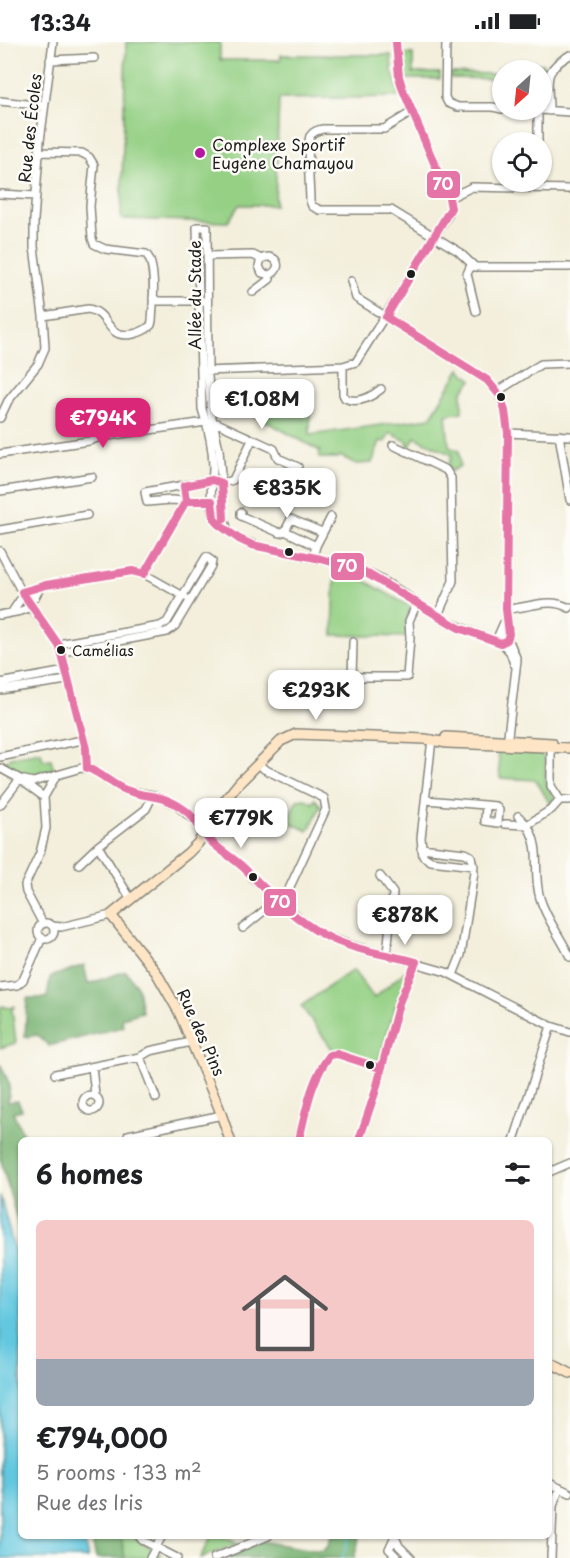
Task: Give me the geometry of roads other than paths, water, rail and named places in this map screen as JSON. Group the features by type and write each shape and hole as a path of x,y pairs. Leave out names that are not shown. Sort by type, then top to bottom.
{"street":[{"name":"Rue des Écoles","path":"0,418 8,401 28,379 45,348 34,247 44,105 53,42"},
{"path":"204,371 344,366 356,362 449,214 451,203 399,77 396,42"},
{"path":"446,42 445,97 448,103 459,107 492,107"},
{"path":"552,67 570,55"},
{"path":"50,60 94,58"},
{"path":"0,101 44,105"},
{"path":"552,111 570,112"},
{"path":"412,112 384,129 323,129 314,132 310,136 309,146 310,201 314,208 320,210 391,210 458,251 471,265 480,268 570,267"},
{"path":"40,152 81,153 89,157 94,165 90,206 94,244 105,249 141,253 149,257 152,267 153,298 151,325 134,334 120,334 114,331 94,310 43,316"},
{"path":"449,198 472,187 492,186"},
{"path":"552,187 570,189"},
{"path":"0,194 36,195"},
{"name":"Allée du Stade","path":"204,371 208,301 207,227 197,226 199,301 204,371 211,412 214,466 212,501 214,518 228,531"},
{"path":"207,256 253,255 261,259"},
{"path":"273,256 278,267 275,273 269,275 262,273 259,266 261,259 273,256"},
{"path":"471,265 467,274 477,311"},
{"path":"253,292 270,279 269,275"},
{"path":"351,282 356,298 481,376 498,391 506,414 508,433 506,618 509,634 502,640"},
{"path":"153,298 158,301 208,301"},
{"path":"498,391 541,364 570,363"},
{"path":"344,366 343,394 345,398 350,401 369,399 381,389"},
{"path":"0,454 89,441 112,435 210,422 274,450 278,458 298,466"},
{"name":"Allée du Stade","path":"210,422 219,449 224,518 228,531"},
{"path":"508,433 570,436"},
{"path":"559,435 570,500"},
{"path":"222,494 212,501 147,502 145,492 213,480 222,483 233,480 252,440"},
{"path":"393,445 450,474 453,581 438,615"},
{"path":"0,491 92,477"},
{"path":"144,574 186,501 184,486"},
{"path":"242,512 241,516 280,533 285,531 316,546"},
{"path":"0,530 87,515"},
{"path":"313,557 322,532 331,517"},
{"path":"285,531 291,519 322,532"},
{"path":"228,531 252,544 341,564 370,574 459,628 502,640 516,654 518,660 507,743"},
{"path":"0,551 26,599 62,652 86,749 87,768"},
{"path":"58,644 167,632 175,626 186,598 206,557 212,561 211,566 186,598"},
{"path":"0,615 21,611 31,588 132,571 144,574 186,598"},
{"path":"12,612 26,599 34,597 41,586"},
{"path":"353,642 352,677 407,677 409,621 417,603"},
{"path":"506,609 544,603 570,608"},
{"path":"62,652 116,637"},
{"path":"0,683 66,670"},
{"path":"0,690 68,680"},
{"path":"43,924 62,927 111,915 188,853 205,833 233,790 281,741 296,735 432,739 447,743 507,743 570,748"},
{"path":"432,739 421,848 423,856 430,861 474,866"},
{"path":"0,757 82,740"},
{"path":"551,747 570,743"},
{"path":"551,747 551,786 560,800"},
{"path":"243,927 288,891 315,836 326,804 324,798 264,769 259,764"},
{"path":"0,768 20,779 44,797"},
{"path":"20,779 33,782 87,768 96,771 125,790 153,795 176,805 198,824 206,836 278,901 326,936 417,962 453,975 551,1026 570,1032"},
{"path":"43,924 26,892 25,885 40,853 46,828 44,797 56,776"},
{"path":"0,804 20,779"},
{"path":"79,864 98,846 146,809 153,795"},
{"path":"426,800 486,806"},
{"path":"505,824 527,825 560,800 570,800"},
{"path":"519,816 527,825 535,841 537,880 541,900 548,918 568,944 570,957"},
{"path":"98,846 131,898"},
{"path":"421,848 465,853 471,856 474,866 461,955 453,975"},
{"path":"380,876 393,892 387,954"},
{"name":"Rue des Pins","path":"111,915 156,972 179,1012 229,1137"},
{"path":"42,938 38,931 43,924"},
{"path":"42,938 48,939 52,936 54,932 52,926"},
{"path":"0,987 17,985 23,980 42,938"},
{"path":"360,1137 375,1094 399,1003 417,962"},
{"path":"515,1137 551,1026"},
{"path":"55,1074 140,1057 150,1051 191,1042"},
{"path":"300,1137 308,1101 321,1068 330,1055 337,1054 380,1068"},
{"path":"140,1057 156,1098"},
{"path":"92,1067 95,1095"},
{"path":"128,1136 222,1115"},
{"path":"552,1171 570,1163"},
{"path":"552,1364 570,1373"},
{"path":"552,1484 570,1493"},
{"path":"552,1523 553,1506 560,1488"},
{"path":"141,1539 177,1558"},
{"path":"150,1558 160,1539"},
{"path":"214,1558 261,1539"},
{"path":"394,1539 389,1549 398,1558"},
{"path":"396,1539 399,1546 411,1558"},
{"path":"550,1558 551,1539"}],"water":[{"path":"0,1195 18,1264 18,1539 84,1539 88,1558 0,1558"}],"waterway":[{"path":"342,1558 349,1539"}],"place":[{"name":"Complexe Sportif Eugène Chamayou","path":"200,153"},
{"name":"Camélias","path":"61,650"}]}
